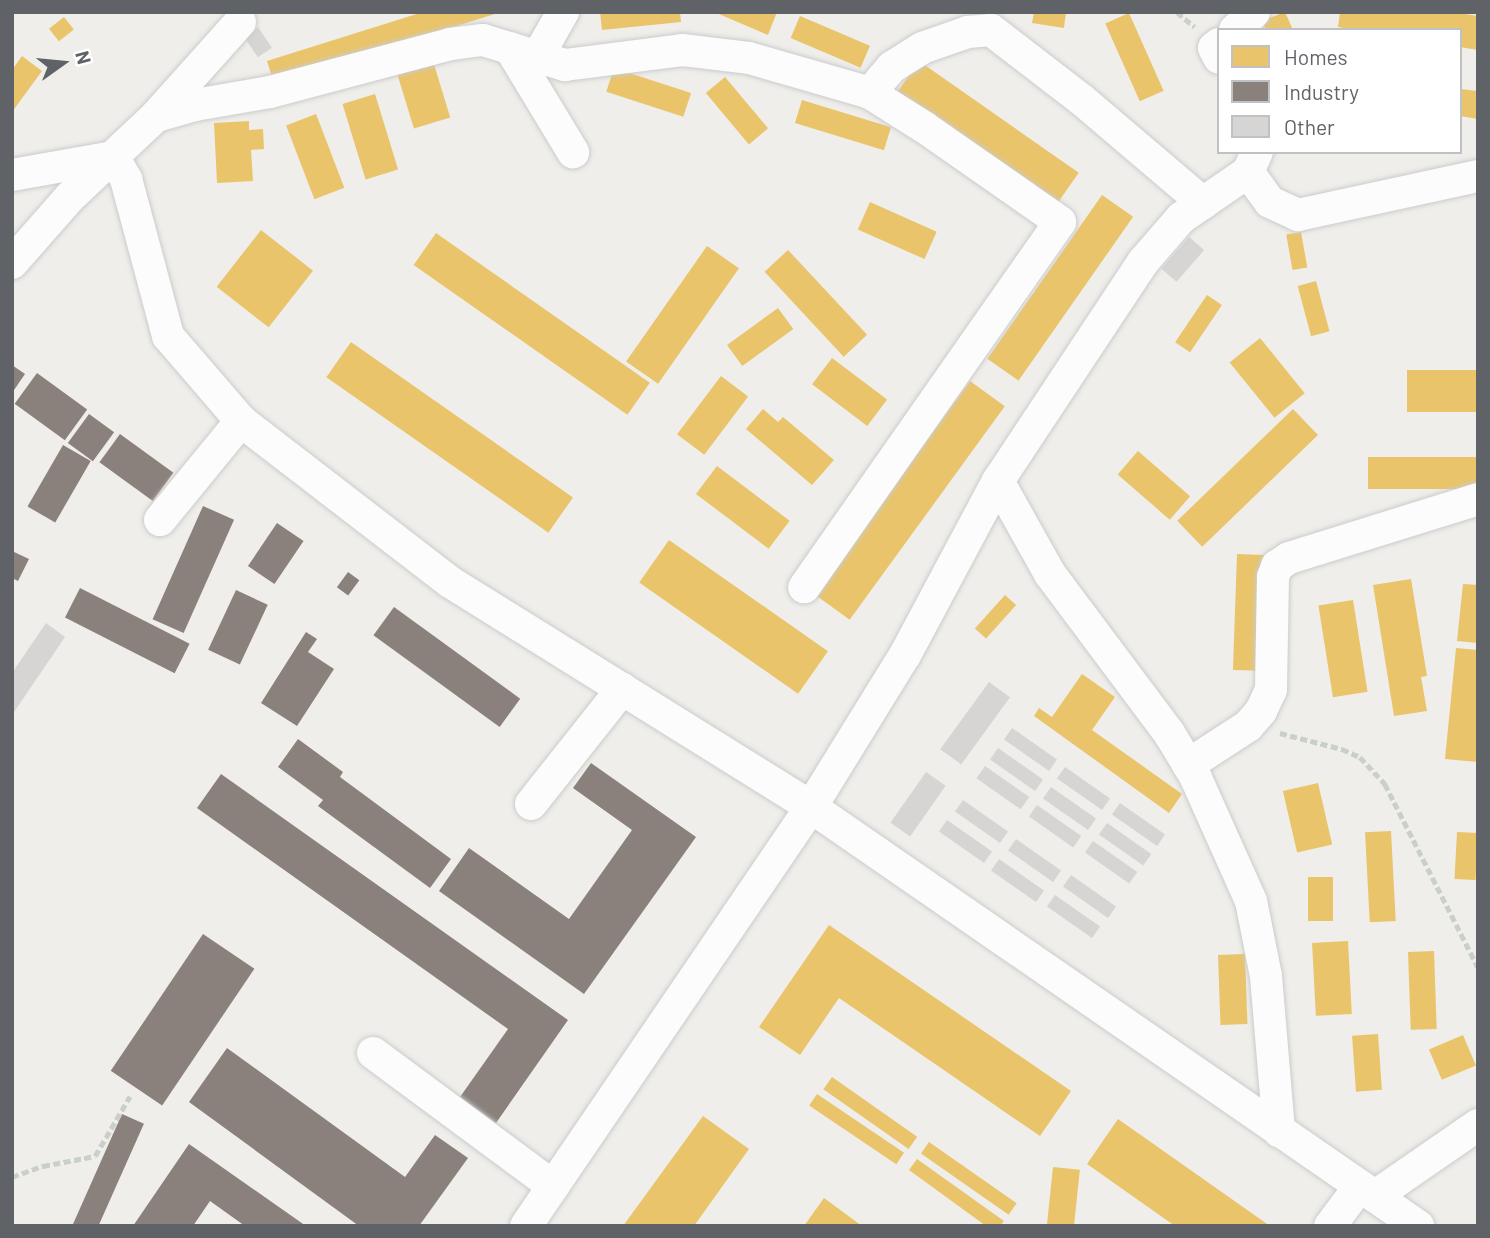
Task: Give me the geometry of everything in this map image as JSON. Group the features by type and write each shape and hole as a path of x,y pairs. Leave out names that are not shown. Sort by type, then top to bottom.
{"street":[{"path":"524,52 563,12"},
{"path":"1237,28 1254,12"},
{"path":"12,263 70,197 156,116 240,22"},
{"path":"870,93 892,67 922,48 968,32 991,30 1082,100 1203,203"},
{"path":"156,116 195,105 271,92 450,44 483,40 565,65 682,50 695,51 749,58 870,93 924,127 1060,222 804,587"},
{"path":"524,52 573,152"},
{"path":"12,156 113,157"},
{"path":"12,175 113,157"},
{"path":"113,157 126,179 168,336 241,421 450,582 811,807 1418,1226"},
{"path":"526,1226 811,807 905,655 998,481 1143,262 1181,218 1253,162 1270,202 1298,215 1478,176"},
{"path":"160,520 241,421"},
{"path":"998,481 1050,574 1169,733 1188,765 1251,901 1266,976 1279,1131"},
{"path":"1188,765 1248,726 1261,711 1271,690 1273,578 1277,566 1289,558 1478,499"},
{"path":"531,804 622,690"},
{"path":"373,1053 553,1186"},
{"path":"1330,1226 1367,1191 1478,1125"}],"path":[{"path":"1248,726 1342,749 1360,757 1385,784 1478,967"},
{"path":"12,1177 43,1166 94,1156 130,1096"}],"building: Homes":[{"path":"423,12 498,13 274,83 267,61"},
{"path":"600,12 680,12 681,22 602,30"},
{"path":"714,12 777,12 768,35"},
{"path":"1034,12 1066,12 1064,28 1032,23"},
{"path":"1285,12 1292,28 1265,28 1262,21"},
{"path":"1340,12 1453,12 1478,16 1478,50 1462,47 1462,28 1338,27"},
{"path":"1129,13 1164,91 1140,101 1105,24"},
{"path":"800,16 870,46 861,68 791,38"},
{"path":"64,17 74,30 59,41 49,29"},
{"path":"22,56 42,71 12,112 12,70"},
{"path":"433,61 450,117 414,129 397,72"},
{"path":"919,61 1079,173 1056,206 896,94"},
{"path":"614,68 691,93 683,117 606,92"},
{"path":"725,77 768,128 749,144 706,93"},
{"path":"1462,89 1478,91 1478,119 1462,116"},
{"path":"375,94 398,170 366,179 342,104"},
{"path":"802,100 891,127 884,150 795,123"},
{"path":"316,114 344,188 314,199 286,125"},
{"path":"249,121 249,130 263,129 264,149 251,150 253,181 217,183 214,123"},
{"path":"1102,195 1133,217 1018,381 987,359"},
{"path":"870,202 937,232 924,259 858,229"},
{"path":"261,230 313,271 269,327 217,287"},
{"path":"1301,232 1307,267 1292,270 1286,235"},
{"path":"436,233 650,383 627,415 414,265"},
{"path":"707,246 739,268 658,384 626,362"},
{"path":"788,250 867,335 844,357 765,272"},
{"path":"1316,281 1329,331 1311,336 1298,286"},
{"path":"1207,295 1222,305 1190,352 1175,342"},
{"path":"778,308 793,329 742,366 727,345"},
{"path":"1260,338 1305,393 1274,418 1230,363"},
{"path":"351,342 573,497 548,533 326,377"},
{"path":"832,358 887,400 867,426 812,384"},
{"path":"1407,370 1478,370 1478,412 1407,412"},
{"path":"721,376 748,396 704,455 677,434"},
{"path":"970,381 1005,406 850,620 815,595"},
{"path":"763,409 778,422 783,417 834,460 812,485 746,429"},
{"path":"1293,409 1318,435 1202,547 1177,521"},
{"path":"1138,451 1190,496 1170,520 1118,474"},
{"path":"1368,457 1478,457 1478,489 1368,489"},
{"path":"717,466 790,521 769,549 696,494"},
{"path":"669,540 828,651 798,694 639,583"},
{"path":"1237,554 1264,555 1260,671 1233,670"},
{"path":"1411,579 1427,676 1421,677 1427,711 1394,716 1373,585"},
{"path":"1463,584 1478,585 1478,643 1457,641"},
{"path":"1005,595 1016,605 986,638 975,628"},
{"path":"1353,600 1368,692 1333,697 1318,605"},
{"path":"1456,648 1478,650 1478,762 1445,759"},
{"path":"1082,674 1115,697 1092,730 1182,794 1169,813 1034,716 1039,708 1052,717"},
{"path":"1318,783 1332,844 1297,852 1283,791"},
{"path":"1391,831 1396,921 1370,922 1365,832"},
{"path":"1457,832 1478,833 1476,880 1455,879"},
{"path":"1308,877 1333,877 1333,921 1308,921"},
{"path":"829,925 1071,1091 1040,1136 839,998 800,1055 759,1027"},
{"path":"1348,941 1352,1014 1316,1016 1312,943"},
{"path":"1434,951 1437,1029 1411,1030 1408,952"},
{"path":"1245,954 1247,1024 1220,1025 1218,955"},
{"path":"1378,1034 1382,1090 1356,1092 1352,1036"},
{"path":"1463,1035 1476,1065 1442,1080 1429,1049"},
{"path":"832,1077 917,1137 909,1149 823,1089"},
{"path":"817,1094 904,1153 896,1164 809,1106"},
{"path":"703,1116 749,1149 694,1226 623,1226"},
{"path":"1118,1119 1270,1226 1175,1226 1087,1164"},
{"path":"929,1142 1017,1203 1009,1215 921,1153"},
{"path":"917,1159 1004,1221 1000,1226 986,1226 909,1170"},
{"path":"1053,1167 1080,1170 1074,1226 1047,1226"},
{"path":"824,1198 862,1226 804,1226"}],"building: Industry":[{"path":"12,365 25,374 12,393"},
{"path":"37,373 87,409 65,440 15,404"},
{"path":"89,414 114,432 93,461 68,443"},
{"path":"120,434 173,473 153,501 99,462"},
{"path":"63,445 91,461 55,522 28,506"},
{"path":"203,506 234,520 184,633 153,619"},
{"path":"277,523 304,541 274,584 248,566"},
{"path":"12,551 29,559 18,581 12,578"},
{"path":"348,572 359,580 348,596 337,587"},
{"path":"80,588 190,644 175,673 65,617"},
{"path":"236,590 268,605 240,665 208,650"},
{"path":"394,607 520,699 500,727 373,635"},
{"path":"306,632 317,639 308,652 334,669 297,726 261,703"},
{"path":"298,739 343,772 340,777 451,859 430,888 318,806 323,800 278,767"},
{"path":"591,763 696,837 584,994 439,891 469,848 569,919 632,830 573,788"},
{"path":"221,774 568,1020 496,1123 460,1097 508,1029 197,808"},
{"path":"203,934 254,969 162,1105 111,1071"},
{"path":"227,1048 405,1177 435,1135 468,1158 419,1226 359,1226 189,1102"},
{"path":"122,1114 144,1124 98,1226 72,1226"},
{"path":"189,1144 306,1226 245,1226 210,1201 193,1226 133,1226"}],"building: Other":[{"path":"258,27 272,48 258,57 244,37"},
{"path":"1189,237 1204,250 1177,282 1161,269"},
{"path":"46,623 65,637 12,715 12,673"},
{"path":"989,682 1010,697 961,764 940,749"},
{"path":"1012,728 1057,760 1049,771 1004,739"},
{"path":"998,748 1043,780 1035,791 990,759"},
{"path":"985,766 1029,797 1021,809 976,778"},
{"path":"1065,767 1110,799 1102,810 1057,778"},
{"path":"926,772 946,786 910,837 890,823"},
{"path":"1051,787 1096,819 1088,830 1043,798"},
{"path":"963,800 1008,832 1000,843 955,811"},
{"path":"1120,803 1165,835 1157,846 1112,814"},
{"path":"1037,805 1081,836 1073,847 1029,816"},
{"path":"947,820 992,852 984,863 939,831"},
{"path":"1107,823 1151,854 1143,865 1099,834"},
{"path":"1016,839 1061,871 1053,882 1008,850"},
{"path":"1093,841 1137,872 1129,883 1085,852"},
{"path":"999,859 1044,891 1036,902 991,870"},
{"path":"1071,875 1116,907 1108,918 1063,886"},
{"path":"1055,895 1100,927 1092,938 1047,906"}]}
